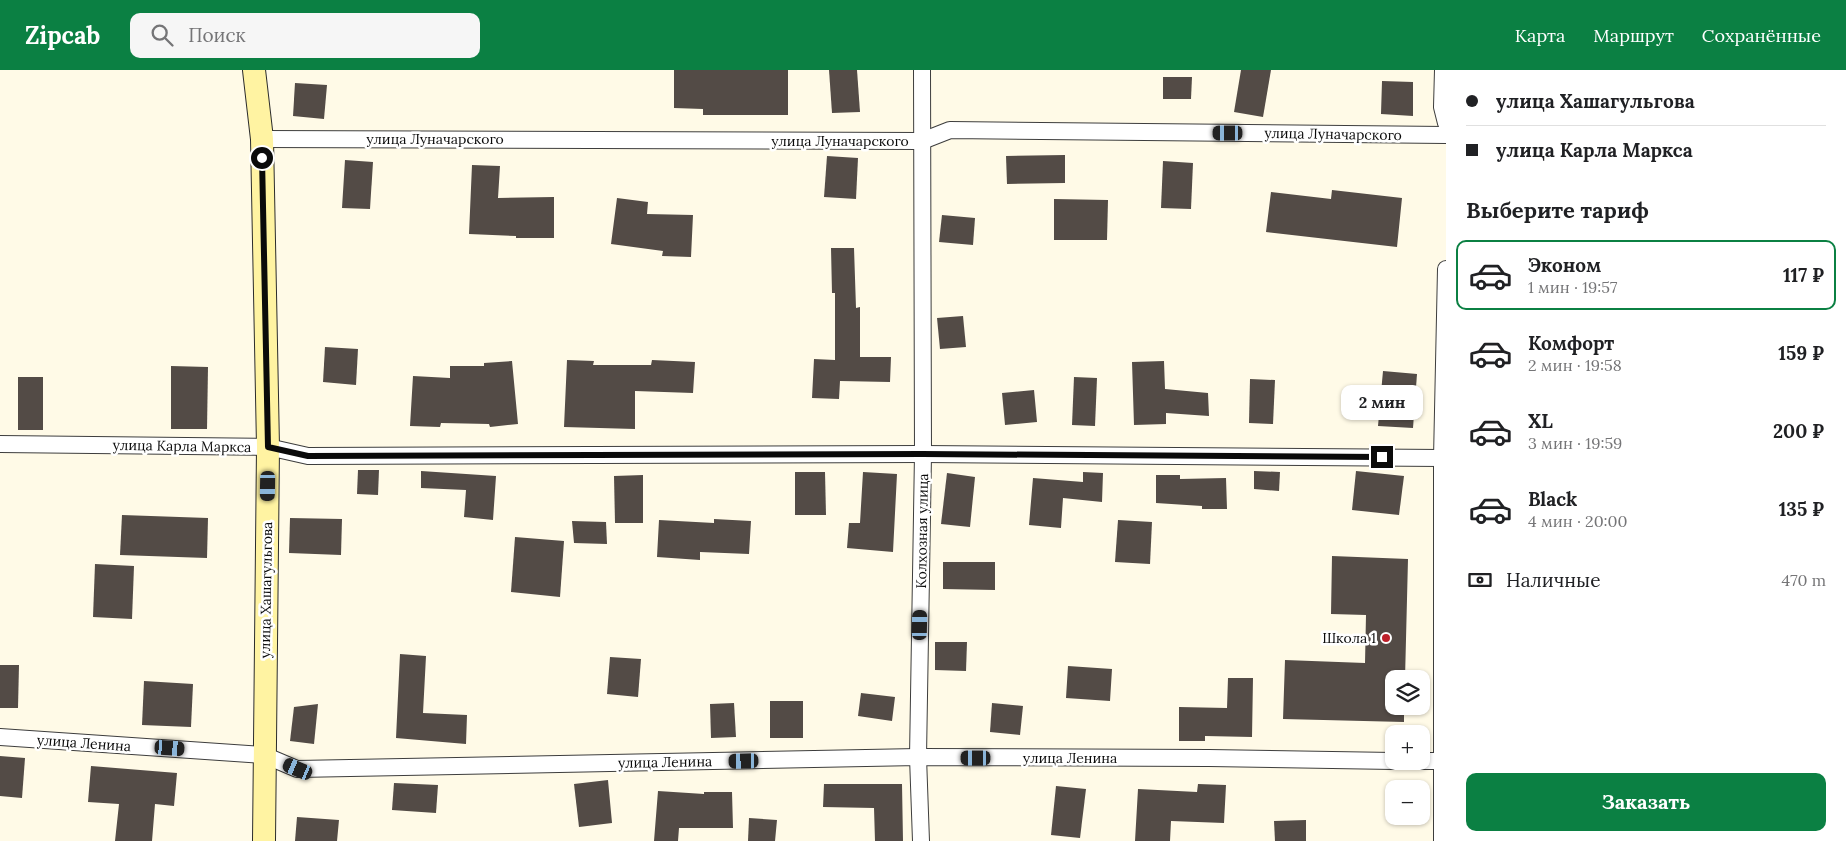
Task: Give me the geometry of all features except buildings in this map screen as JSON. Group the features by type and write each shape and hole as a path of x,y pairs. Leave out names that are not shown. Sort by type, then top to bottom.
{"main road":[{"name":"улица Хашагульгова","path":"254,70 262,139 268,447 264,841"}],"street":[{"name":"Колхозная улица","path":"921,841 918,758 922,454 922,70"},
{"path":"1443,70 1442,106 1446,123"},
{"name":"улица Луначарского","path":"262,139 922,141 950,130 1446,135"},
{"path":"1442,841 1444,761 1442,458 1446,268"},
{"name":"улица Карла Маркса","path":"0,444 268,447 308,456 922,454 1442,458"},
{"name":"улица Ленина","path":"0,737 264,755 298,769 918,758 1209,758 1385,761"},
{"path":"1430,761 1444,761"}],"place":[{"name":"Школа 1","path":"1386,638"}],"route":[{"path":"262,158 268,447 308,456 922,454 1382,457"}]}
